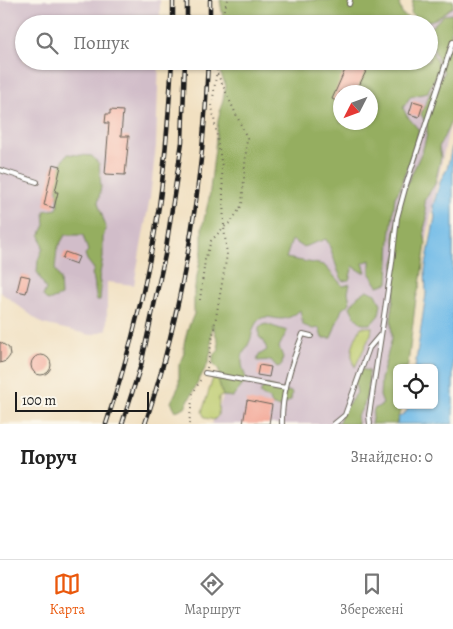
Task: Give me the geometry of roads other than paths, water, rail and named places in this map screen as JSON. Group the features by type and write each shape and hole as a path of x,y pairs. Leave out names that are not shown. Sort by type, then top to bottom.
{"lane":[{"path":"370,424 369,415 392,263 396,218 453,42"},
{"path":"0,170 37,182"},
{"path":"334,424 345,415 369,348 381,333"},
{"path":"282,424 286,388 303,334 311,336"},
{"path":"205,373 286,388"}],"water":[{"path":"453,143 453,424 397,424 398,418 407,409 438,409 438,364 416,364 426,294 425,270 435,217 433,206 441,179 447,169"}],"railway":[{"path":"173,0 173,15"},
{"path":"187,0 187,15"},
{"path":"210,0 210,15"},
{"path":"106,424 137,316 155,234 165,152 171,70"},
{"path":"122,424 141,365 165,255 182,142 185,70"},
{"path":"145,424 181,291 202,152 208,70"}]}
